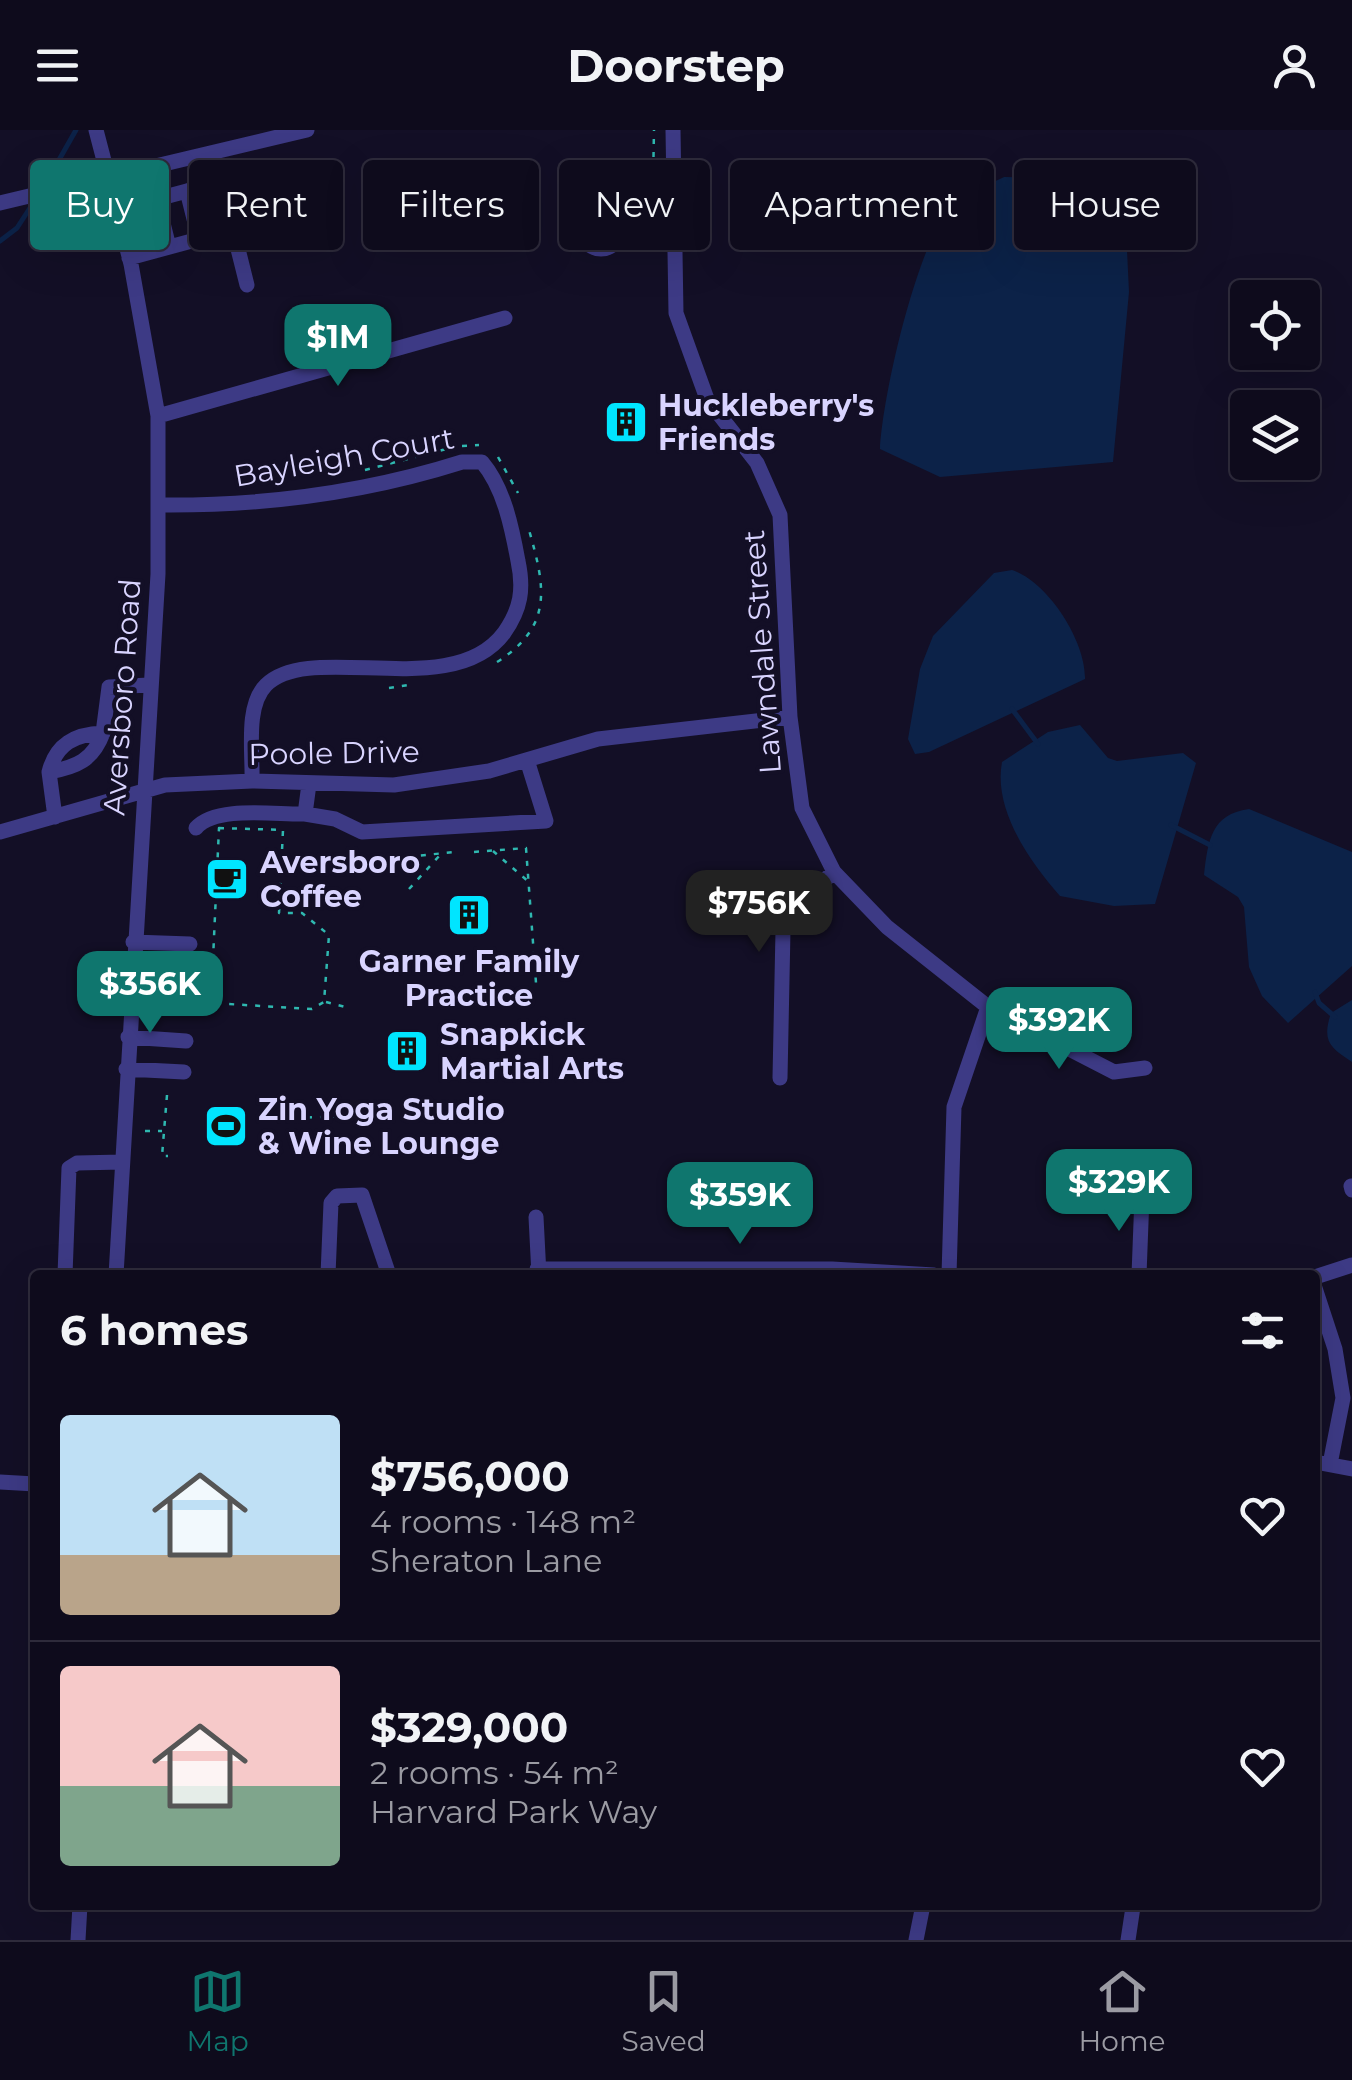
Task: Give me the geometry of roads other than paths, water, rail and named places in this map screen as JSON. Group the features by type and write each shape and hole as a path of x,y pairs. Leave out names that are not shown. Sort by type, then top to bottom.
{"street":[{"name":"Aversboro Road","path":"96,130 104,160"},
{"path":"169,164 306,130"},
{"name":"Lawndale Street","path":"673,130 673,160"},
{"path":"214,153 216,160"},
{"path":"169,196 187,191 200,236 169,247"},
{"path":"0,203 30,196"},
{"name":"Aversboro Road","path":"116,1270 132,942 160,505 158,416 127,250"},
{"path":"129,258 158,250"},
{"path":"238,250 247,285"},
{"name":"Lawndale Street","path":"675,250 676,313 688,356 707,399 757,463 780,515 790,717 802,808 834,872 886,926 988,1007 1114,1072 1145,1068"},
{"path":"158,416 505,318"},
{"name":"Bayleigh Court","path":"160,505 224,506 288,499 342,491 462,462 482,462 501,496 523,589 515,618 498,641 473,659 394,671 310,668 268,682 257,698 252,781"},
{"path":"48,772 74,768 96,752 109,687 149,685"},
{"name":"Poole Drive","path":"0,832 165,786 252,781 394,785 489,771 598,739 790,717"},
{"path":"55,817 48,772 54,752 80,734 103,732"},
{"path":"196,828 202,821 227,816 305,814 335,818 362,832 546,821 527,760"},
{"path":"305,814 309,784"},
{"path":"780,1078 783,930 800,901 834,872"},
{"path":"132,942 190,944"},
{"path":"948,1270 954,1107 988,1007"},
{"path":"128,1038 186,1040"},
{"path":"126,1068 184,1072"},
{"path":"65,1270 69,1168 77,1163 122,1162"},
{"path":"328,1270 332,1203 352,1193 362,1195 368,1208 387,1270"},
{"path":"1139,1270 1142,1196"},
{"path":"536,1217 538,1270"},
{"path":"1320,1275 1352,1265"},
{"path":"1320,1303 1335,1349 1342,1398 1323,1463 1352,1468"},
{"path":"0,1482 30,1484"},
{"path":"78,1940 80,1910"},
{"path":"916,1940 922,1910"},
{"path":"1128,1940 1131,1910"}],"water":[{"path":"1014,177 1014,250 1127,250 1129,292 1113,462 940,477 880,449 903,323 925,255 927,250 994,250 994,181"},
{"path":"1012,570 1039,587 1062,615 1079,648 1085,679 929,752 915,754 908,739 920,669 933,636 994,573"},
{"path":"1080,725 1108,758 1117,761 1183,753 1196,763 1155,904 1114,906 1060,896 1026,851 1008,817 1002,762 1048,732"},
{"path":"1249,809 1352,852 1352,966 1288,1023 1262,996 1249,967 1244,907 1238,897 1204,875 1210,840 1219,823"},
{"path":"1352,1000 1352,1062 1333,1047 1327,1030 1331,1013"}],"waterway":[{"path":"59,160 76,130"},
{"path":"0,241 17,228 30,208"},
{"path":"1012,709 1038,744"},
{"path":"1171,825 1210,845"},
{"path":"1315,992 1319,1003 1335,1017"}],"place":[{"name":"Huckleberry's Friends","path":"626,422"},
{"name":"Aversboro Coffee","path":"227,879"},
{"name":"Garner Family Practice","path":"469,915"},
{"name":"Snapkick Martial Arts","path":"407,1051"},
{"name":"Zin Yoga Studio & Wine Lounge","path":"226,1126"}]}
